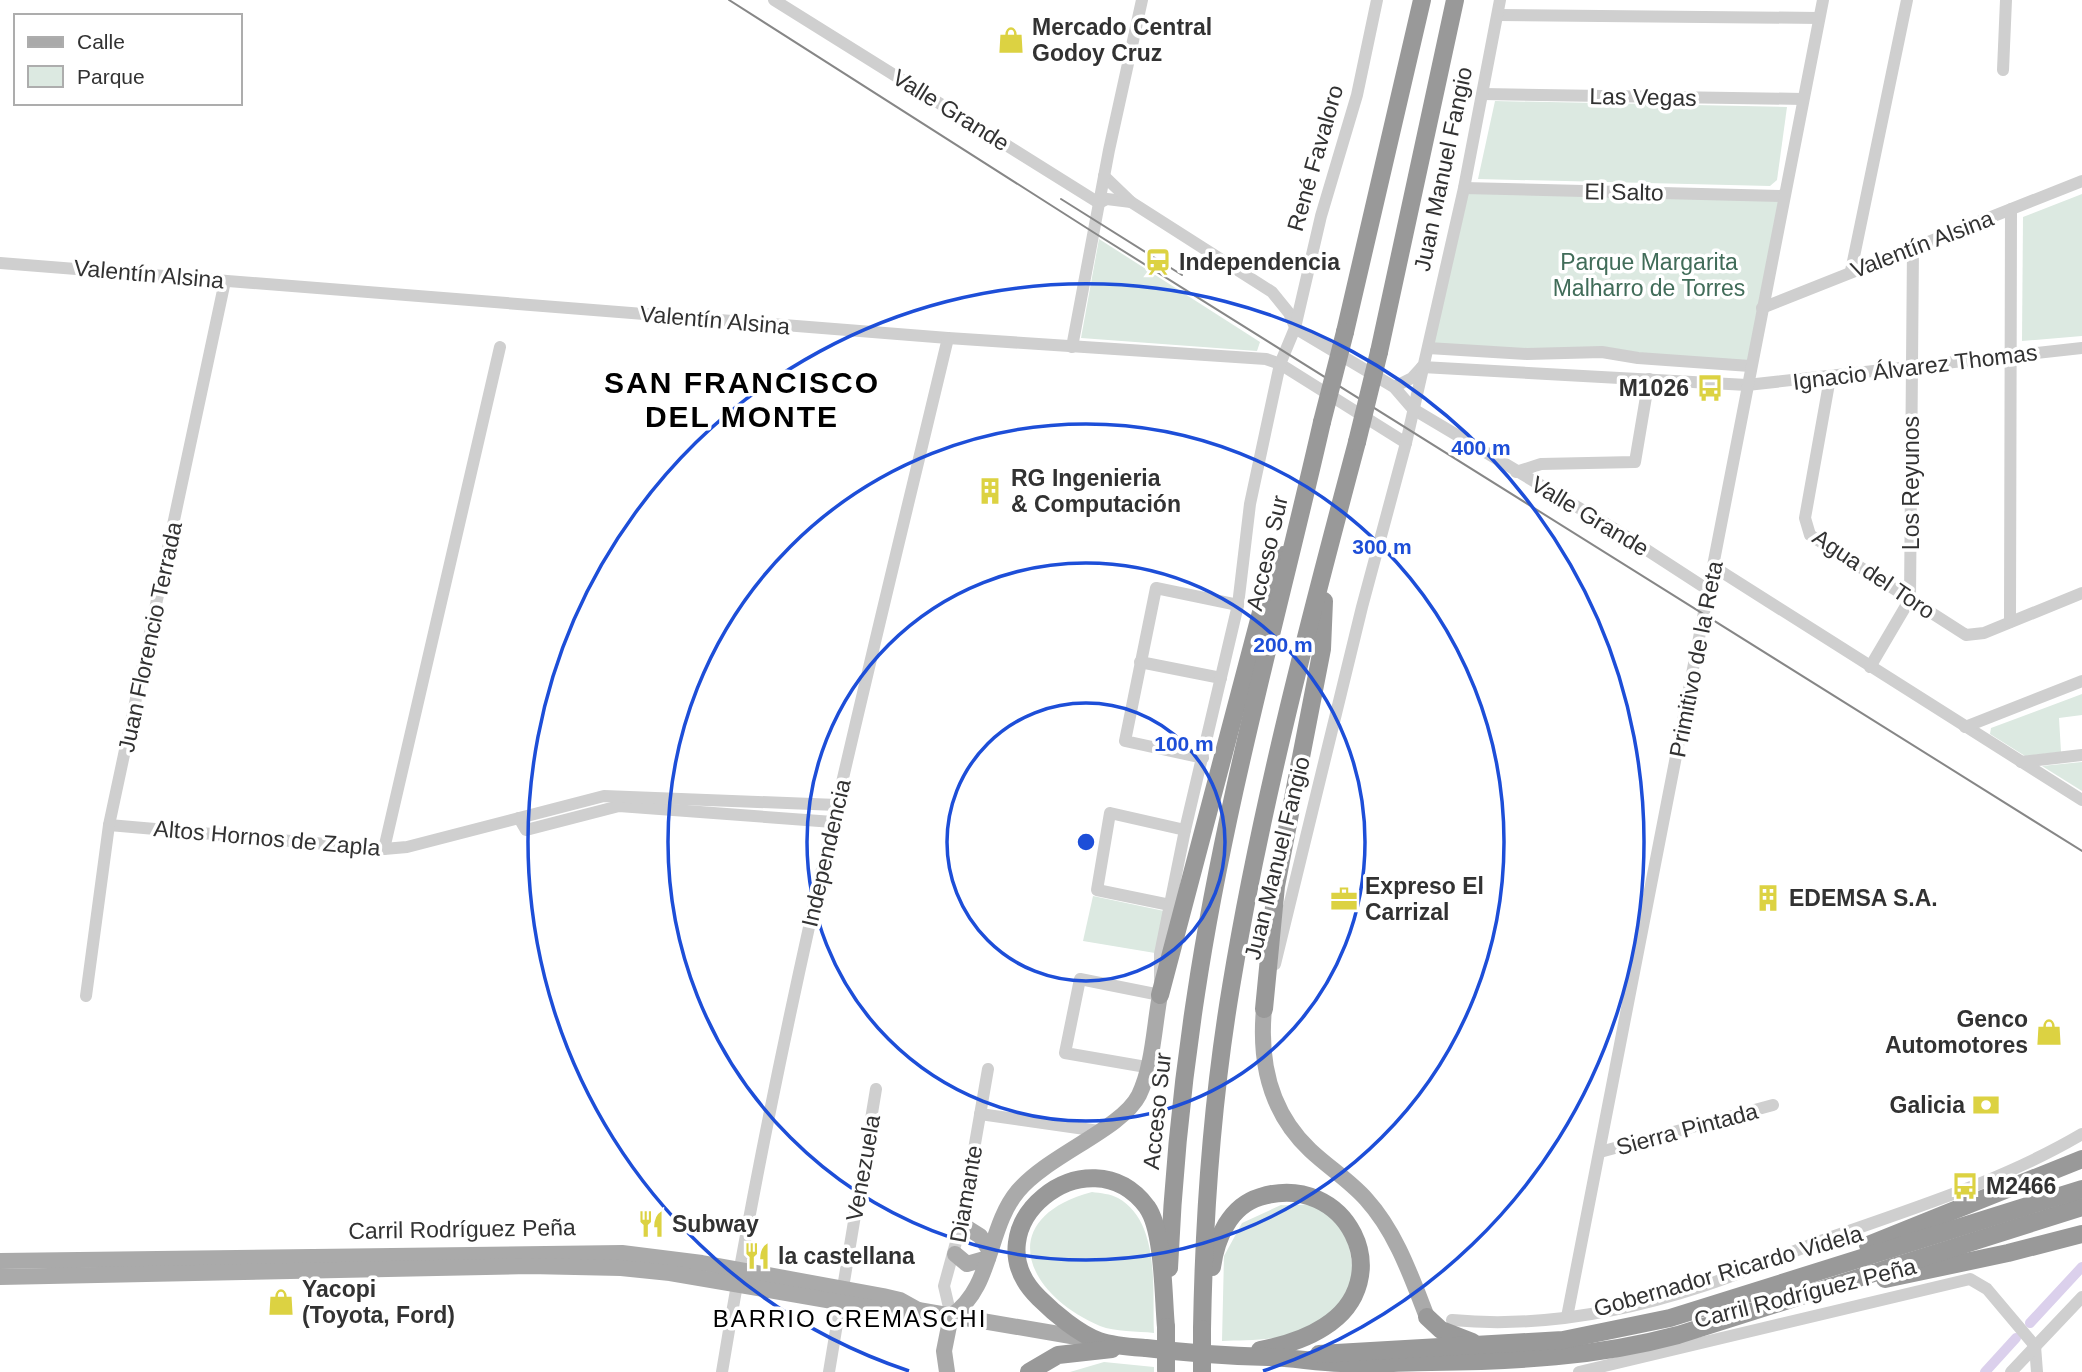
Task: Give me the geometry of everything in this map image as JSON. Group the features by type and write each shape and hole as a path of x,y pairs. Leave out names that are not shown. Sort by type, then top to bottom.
{"highway":[{"name":"Acceso Sur","path":"1166,1371 1176,1156 1196,991 1234,801 1422,0"},
{"path":"1202,1372 1208,1170 1230,989 1264,818 1326,558 1379,352 1455,0"},
{"path":"1160,996 1265,597 1301,513"},
{"path":"1264,1009 1276,886 1322,649 1326,558"},
{"path":"1793,1278 1892,1234 1992,1197 2082,1159"},
{"path":"1099,1341 1050,1309 1034,1293 1018,1258 1019,1234 1029,1210 1047,1192 1077,1180 1097,1179 1116,1185 1147,1208 1158,1244 1166,1327"},
{"name":"Gobernador Ricardo Videla","path":"1184,1352 1261,1357 1295,1365 1339,1351 1563,1358 1632,1346 1799,1296 2082,1189"},
{"path":"1202,1329 1214,1249 1234,1213 1252,1199 1286,1192 1317,1198 1339,1213 1356,1238 1360,1254 1357,1287 1348,1304 1326,1326 1300,1340 1230,1356"},
{"name":"Gobernador Ricardo Videla","path":"1489,1354 1619,1331 1670,1318 1793,1278 2082,1207"},
{"path":"1799,1296 1996,1256 2082,1234"},
{"path":"1427,1317 1458,1339 1489,1354"},
{"name":"Carril Rodríguez Peña","path":"1099,1341 1184,1352"},
{"path":"1030,1372 1058,1355 1138,1347"},
{"path":"1441,1372 1489,1354"},
{"path":"1295,1365 1332,1372"}],"main road":[{"path":"947,1372 944,1351 951,1316 972,1297 1006,1210 1027,1180 1049,1162 1115,1121 1138,1096 1160,996"},
{"name":"Juan Manuel Fangio","path":"1264,1009 1262,1030 1265,1071 1280,1112 1309,1149 1374,1208 1401,1255 1427,1317"},
{"path":"961,1224 980,1236 989,1255"},
{"name":"Carril Rodríguez Peña","path":"0,1261 586,1252 661,1257 738,1277 842,1295 896,1312 918,1310 1099,1341"},
{"path":"955,1254 967,1264 989,1255"},
{"name":"Carril Rodríguez Peña","path":"0,1277 554,1266 738,1277"}],"street":[{"name":"Valle Grande","path":"774,0 1099,203"},
{"path":"1072,347 1104,176 1142,0"},
{"name":"René Favaloro","path":"1160,996 1160,954 1185,830 1238,605 1250,504 1280,364 1295,328 1321,216 1357,95 1377,0"},
{"name":"Juan Manuel Fangio","path":"1264,1009 1359,620 1406,443 1464,188 1500,0"},
{"name":"Primitivo de la Reta","path":"1567,1317 1823,0"},
{"path":"1851,271 1907,0"},
{"path":"2003,70 2006,0"},
{"path":"1498,15 1819,18"},
{"name":"Las Vegas","path":"1483,94 1803,99"},
{"path":"1104,176 1131,202 1272,292 1289,313 1295,328"},
{"name":"Valentín Alsina","path":"1762,308 2082,181"},
{"name":"El Salto","path":"1464,188 1783,196"},
{"path":"1099,203 1107,199 1131,202"},
{"path":"2010,622 2011,209"},
{"name":"Los Reyunos","path":"1870,667 1910,599 1913,247"},
{"name":"Valentín Alsina","path":"0,262 948,338 1266,359 1280,364 1406,443"},
{"name":"Juan Florencio Terrada","path":"86,996 109,825 225,281"},
{"path":"1272,292 1292,297 1302,294"},
{"name":"Valle Grande","path":"1295,328 1394,387 1413,409 1616,530 1710,591"},
{"name":"Independencia","path":"722,1372 767,1119 837,805 948,338"},
{"path":"384,849 499,347"},
{"path":"1428,348 1527,354 1602,352 1750,366"},
{"name":"Ignacio Álvarez Thomas","path":"1747,385 1830,378 2082,348"},
{"path":"1394,387 1412,378 1422,367 1747,385"},
{"name":"Agua del Toro","path":"1830,378 1805,518 1807,530 1815,540 1966,635 1976,635 2082,593"},
{"path":"1516,471 1541,464 1635,462 1649,379"},
{"path":"1714,568 2082,800"},
{"path":"1203,758 1125,741 1156,588 1238,605"},
{"path":"1140,662 1221,678"},
{"path":"1965,727 2082,681"},
{"path":"2021,762 2082,755"},
{"name":"Altos Hornos de Zapla","path":"109,825 384,849 407,847 604,796 623,794 837,805"},
{"path":"519,818 526,830 625,806 834,822"},
{"path":"1170,905 1097,891 1110,813 1185,830"},
{"path":"1146,1067 1065,1053 1080,979 1160,996"},
{"name":"Diamante","path":"951,1316 944,1289 961,1224 988,1069"},
{"name":"Venezuela","path":"829,1372 876,1089"},
{"name":"Sierra Pintada","path":"1600,1152 1773,1105"},
{"path":"980,1114 1099,1131"},
{"name":"Carril Rodríguez Peña","path":"1452,1320 1503,1322 1567,1317 1642,1304 1706,1285 1788,1252 1961,1192 2032,1161 2082,1133"},
{"name":"Carril Rodríguez Peña","path":"1579,1372 1970,1279 1979,1283 2035,1346"},
{"path":"2011,1372 2082,1297"},
{"path":"2035,1346 2037,1372"},
{"path":"937,1372 944,1351"}],"green space":[{"path":"1495,101 1787,107 1777,180 1770,186 1478,179"},
{"name":"Parque Margarita Malharro de Torres","path":"1464,188 1783,196 1750,366 1428,348"},
{"path":"2082,194 2082,336 2022,341 2023,217"},
{"path":"1099,239 1260,342 1257,351 1081,338"},
{"path":"2082,694 2082,715 2059,718 2061,752 2025,756 1990,734 1991,728"},
{"path":"2082,762 2082,791 2042,766"},
{"path":"1093,896 1164,911 1155,953 1083,941"},
{"path":"1092,1192 1118,1198 1132,1209 1141,1223 1148,1240 1151,1259 1154,1333 1100,1326 1074,1312 1053,1295 1038,1276 1031,1256 1032,1237 1042,1219 1061,1204"},
{"path":"1281,1205 1319,1207 1338,1223 1346,1238 1351,1259 1352,1271 1346,1294 1331,1312 1299,1332 1266,1339 1222,1341 1224,1256 1242,1223"},
{"path":"1104,1362 1154,1367 1154,1372 1070,1372"}],"waterway":[{"path":"2030,1323 2082,1267"},
{"path":"1985,1372 2016,1338"}],"tram line":[{"path":"729,0 1093,232 2082,851"},
{"path":"1061,199 1182,275"}],"place":[{"name":"Mercado Central Godoy Cruz","path":"1011,40"},
{"name":"Independencia","path":"1158,262"},
{"name":"M1026","path":"1710,388"},
{"name":"RG Ingenieria & Computación","path":"990,491"},
{"name":"EDEMSA S.A.","path":"1768,898"},
{"name":"Expreso El Carrizal","path":"1344,899"},
{"name":"Genco Automotores","path":"2049,1032"},
{"name":"Galicia","path":"1986,1105"},
{"name":"M2466","path":"1965,1186"},
{"name":"Subway","path":"651,1224"},
{"name":"la castellana","path":"757,1256"},
{"name":"Yacopi (Toyota, Ford)","path":"281,1302"}],"district":[{"name":"SAN FRANCISCO DEL MONTE","path":"742,399"},
{"name":"BARRIO CREMASCHI","path":"850,1318"}]}
